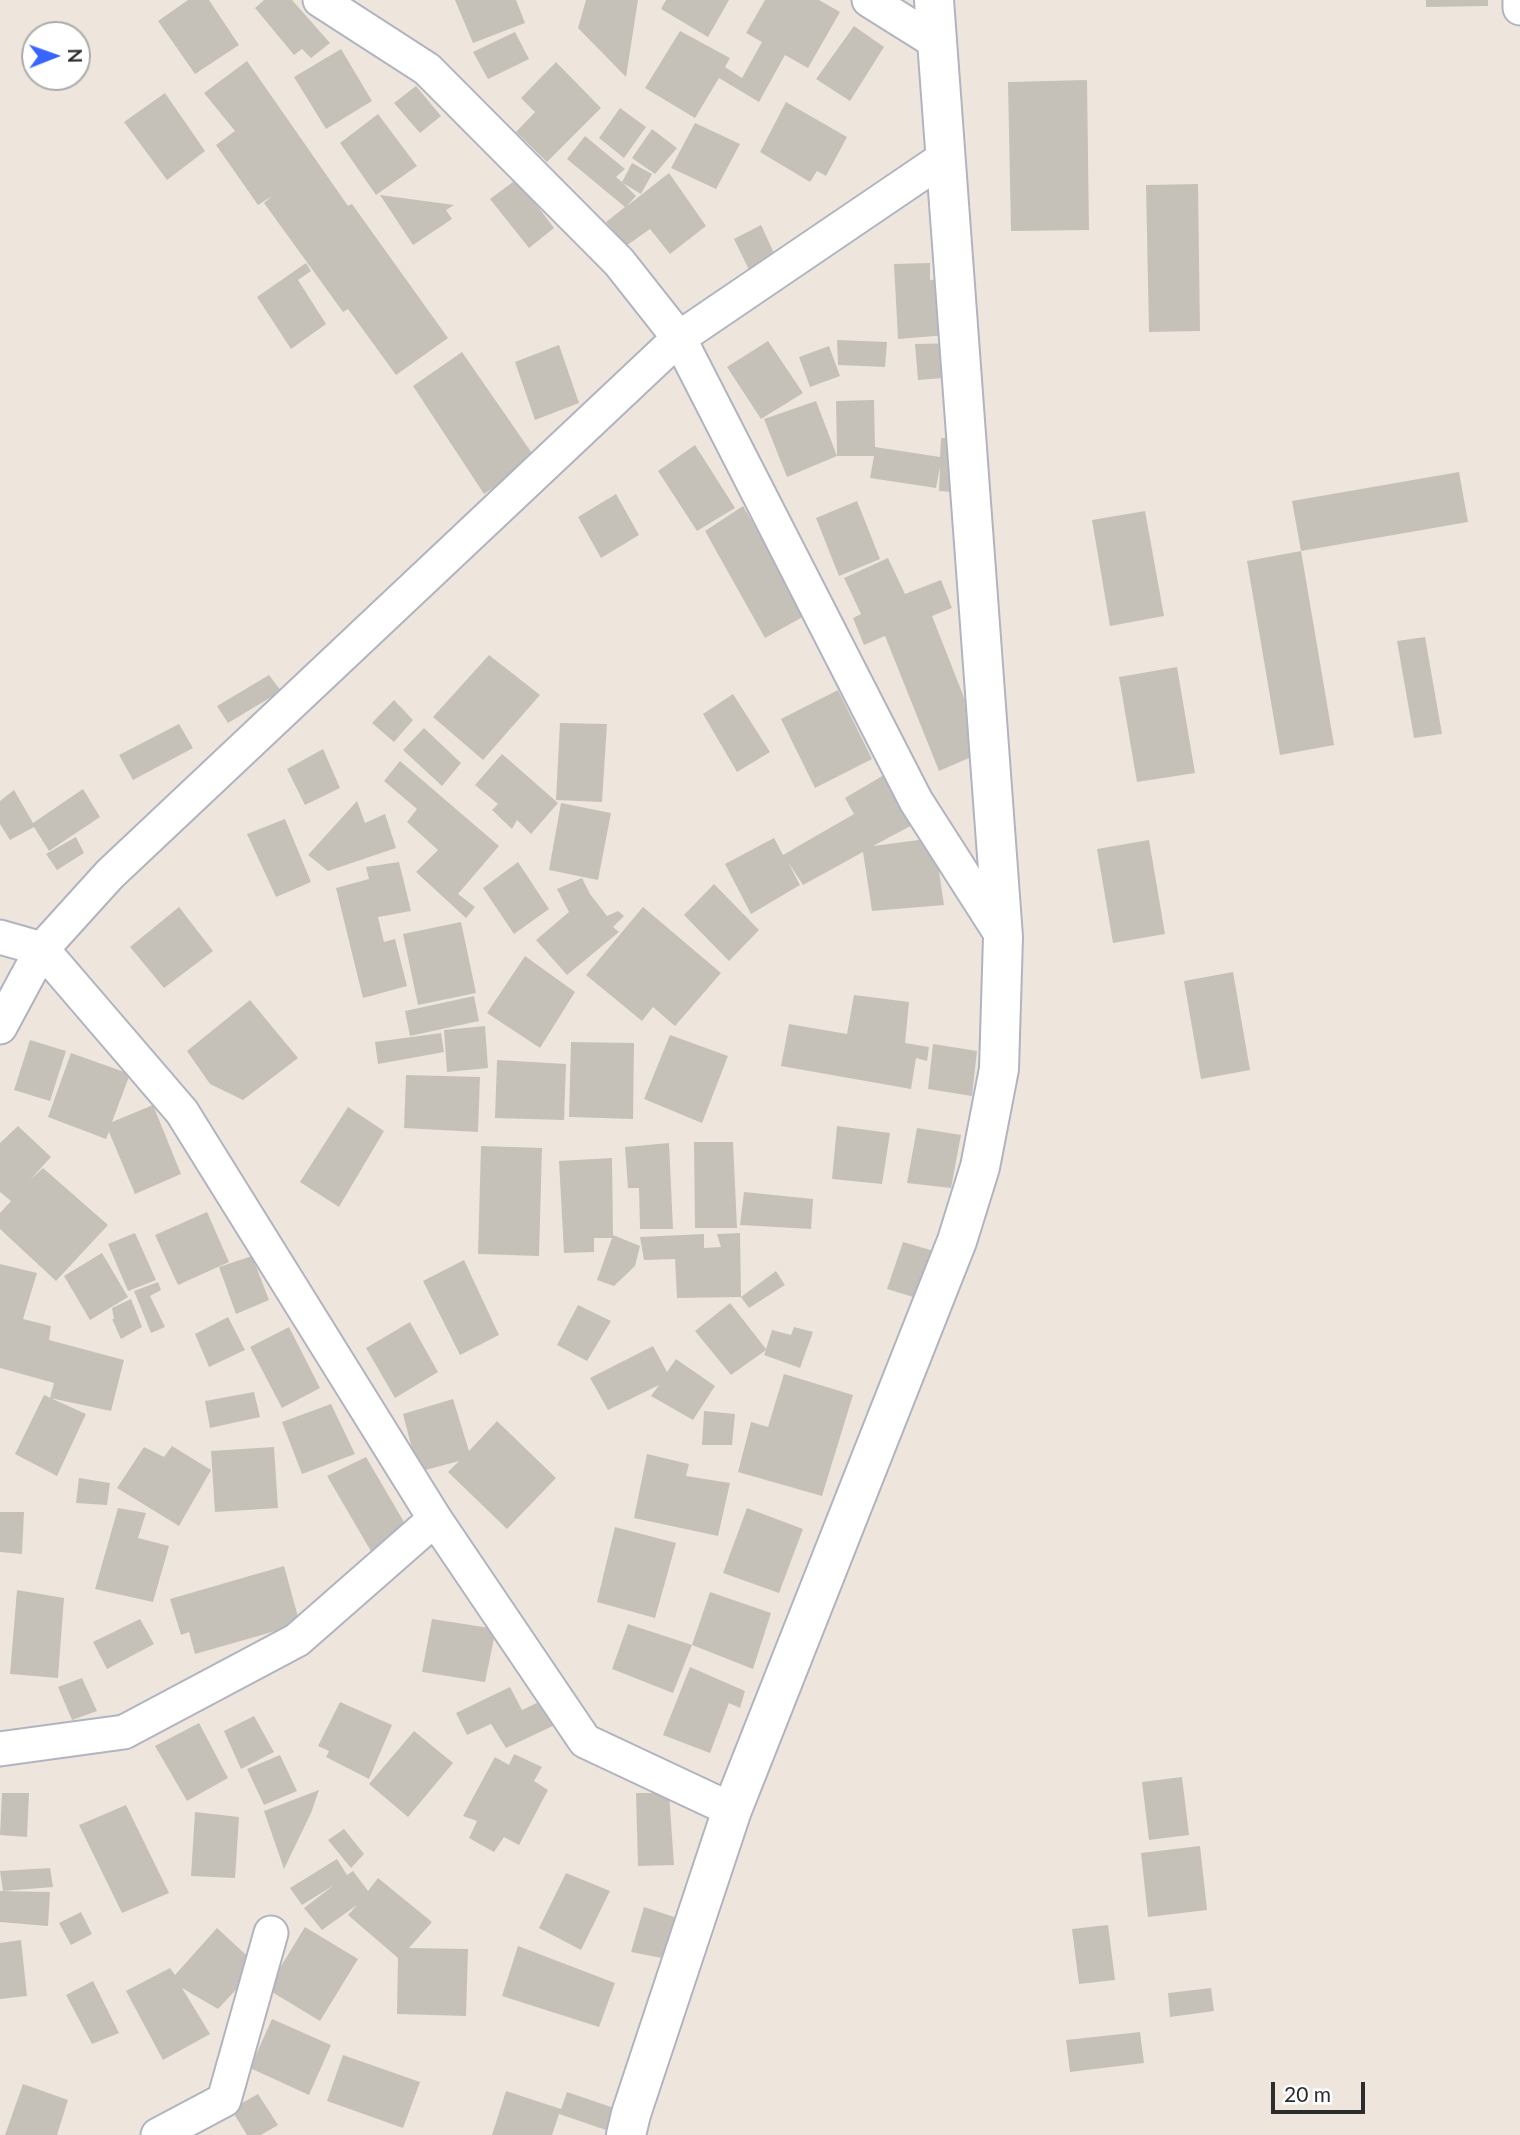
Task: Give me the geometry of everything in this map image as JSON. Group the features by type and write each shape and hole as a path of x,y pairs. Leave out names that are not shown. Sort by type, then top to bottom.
{"main road":[{"path":"626,2135 732,1810 957,1241 980,1167 999,1069 1003,937 947,156 933,0"}],"street":[{"path":"320,0 426,69 619,262 679,338 916,801 1003,937"},
{"path":"869,0 936,43"},
{"path":"1520,0 1520,8"},
{"path":"0,1027 42,949 110,874 679,338 947,156"},
{"path":"0,937 42,949 183,1112 435,1519 585,1741 732,1810"},
{"path":"0,1749 124,1732 137,1726 297,1640 435,1519"},
{"path":"158,2135 224,2100 271,1933"}],"building":[{"path":"188,0 209,0 239,45 195,74 158,21"},
{"path":"264,0 292,0 330,43 311,58 302,49 294,55 255,8"},
{"path":"455,0 516,0 525,23 473,43"},
{"path":"586,0 638,0 626,77 578,28"},
{"path":"666,0 729,0 708,37 661,9"},
{"path":"765,0 819,0 840,12 808,68 785,55 759,102 719,78 695,118 645,88 680,31 730,58 725,67 742,78 762,42 746,33"},
{"path":"1426,0 1488,0 1488,6 1426,7"},
{"path":"854,26 884,47 850,101 816,79"},
{"path":"515,32 529,59 488,79 473,52"},
{"path":"341,49 372,101 326,129 294,77"},
{"path":"247,61 348,206 352,204 448,338 396,375 348,309 343,312 264,203 272,196 258,205 216,145 235,131 204,93"},
{"path":"556,62 601,108 547,162 516,132 535,112 521,98"},
{"path":"1087,80 1089,230 1011,231 1008,82"},
{"path":"416,86 441,116 420,133 394,103"},
{"path":"165,93 205,151 167,180 124,122"},
{"path":"786,102 847,137 826,176 817,171 810,182 760,152"},
{"path":"620,108 646,127 624,158 599,138"},
{"path":"378,114 417,166 376,195 340,143"},
{"path":"695,123 740,144 716,189 671,168"},
{"path":"652,129 677,148 655,174 632,158"},
{"path":"585,136 625,169 616,177 622,182 632,163 652,174 641,194 623,183 636,196 627,206 669,173 706,226 670,254 650,229 626,246 606,222 625,207 567,159"},
{"path":"517,179 554,228 529,248 490,199"},
{"path":"1198,184 1200,331 1149,332 1146,185"},
{"path":"380,195 454,205 446,210 452,219 413,245"},
{"path":"761,225 780,266 754,280 734,239"},
{"path":"306,263 311,271 298,280 326,324 291,349 257,297"},
{"path":"930,263 930,280 944,279 947,335 898,339 894,264"},
{"path":"837,340 887,342 885,367 838,365"},
{"path":"768,341 803,393 761,419 727,367"},
{"path":"956,343 956,377 918,380 915,344"},
{"path":"559,345 579,403 535,420 515,362"},
{"path":"829,346 840,376 810,387 799,357"},
{"path":"462,352 536,459 484,494 413,386"},
{"path":"874,400 875,447 940,457 941,438 966,438 964,493 939,491 940,467 936,488 870,478 874,456 837,456 836,401"},
{"path":"816,401 837,456 787,477 764,419"},
{"path":"695,445 735,508 697,531 658,471"},
{"path":"1459,472 1468,522 1301,551 1292,501"},
{"path":"616,494 639,535 601,558 578,517"},
{"path":"857,501 880,559 839,576 816,518"},
{"path":"743,506 806,615 765,638 705,531"},
{"path":"1145,511 1164,616 1110,626 1092,520"},
{"path":"1301,551 1334,745 1280,755 1247,561"},
{"path":"888,558 905,594 941,580 952,608 932,616 985,751 939,771 885,636 864,645 853,618 861,614 844,578"},
{"path":"1425,637 1442,734 1414,738 1397,641"},
{"path":"489,655 540,695 483,760 433,717"},
{"path":"1177,667 1195,773 1137,782 1119,677"},
{"path":"269,675 281,691 228,723 217,706"},
{"path":"838,690 872,759 815,788 781,719"},
{"path":"733,694 770,752 737,772 703,714"},
{"path":"394,700 413,720 394,742 372,723"},
{"path":"560,723 607,724 602,802 556,800"},
{"path":"179,724 193,748 133,780 119,755"},
{"path":"424,728 461,763 442,786 403,750"},
{"path":"323,749 340,788 305,805 287,769"},
{"path":"502,754 558,803 531,834 517,820 512,829 492,810 498,804 475,785"},
{"path":"400,761 499,846 458,894 475,907 466,918 416,872 438,850 407,822 417,809 384,781"},
{"path":"889,772 918,822 873,846 934,838 944,905 872,911 863,852 803,885 788,862 800,885 751,914 725,864 774,838 783,855 854,814 845,798"},
{"path":"83,789 100,817 49,851 34,827 10,840 0,824 0,801 14,790 33,823"},
{"path":"357,801 365,823 385,814 396,848 328,871 308,855"},
{"path":"561,803 611,813 598,880 549,870"},
{"path":"285,819 311,882 276,897 247,834"},
{"path":"76,837 84,853 57,870 46,854"},
{"path":"1149,840 1165,934 1113,943 1097,849"},
{"path":"399,862 411,911 378,917 384,942 395,939 407,986 363,998 336,888 369,879 366,867"},
{"path":"518,862 549,909 514,934 483,888"},
{"path":"582,878 590,894 607,916 618,911 624,916 613,927 619,932 567,975 536,940 569,912 557,889"},
{"path":"714,884 759,930 729,961 684,915"},
{"path":"179,907 213,951 164,988 130,947"},
{"path":"643,907 721,973 675,1026 653,1007 642,1021 586,975"},
{"path":"461,922 476,993 418,1005 403,934"},
{"path":"525,956 575,992 540,1048 487,1013"},
{"path":"1233,972 1250,1070 1201,1079 1184,981"},
{"path":"854,995 909,1002 905,1043 929,1047 927,1061 916,1058 911,1089 781,1066 789,1024 847,1034"},
{"path":"474,996 479,1021 410,1036 405,1011"},
{"path":"250,1000 298,1058 243,1100 210,1084 187,1051"},
{"path":"485,1026 488,1068 447,1072 444,1030"},
{"path":"441,1033 444,1052 378,1064 375,1042"},
{"path":"670,1035 728,1056 702,1123 644,1099"},
{"path":"30,1040 66,1051 50,1101 14,1090"},
{"path":"571,1042 634,1043 633,1119 569,1117"},
{"path":"933,1044 977,1051 972,1096 928,1089"},
{"path":"71,1053 130,1074 112,1122 153,1105 181,1174 135,1194 109,1132 106,1139 48,1117"},
{"path":"497,1060 566,1064 564,1120 495,1118"},
{"path":"406,1075 480,1077 478,1132 404,1128"},
{"path":"348,1107 384,1131 339,1207 300,1182"},
{"path":"18,1126 51,1157 30,1180 43,1168 108,1225 56,1281 0,1229 0,1213 11,1201 0,1192 0,1143"},
{"path":"837,1126 890,1133 882,1184 832,1179"},
{"path":"917,1128 961,1135 951,1188 907,1183"},
{"path":"694,1142 733,1142 737,1228 695,1228"},
{"path":"669,1143 673,1229 640,1229 639,1188 628,1188 625,1147"},
{"path":"481,1146 542,1148 539,1256 478,1254"},
{"path":"612,1158 613,1235 640,1246 635,1266 614,1286 597,1280 612,1238 594,1238 594,1252 564,1253 559,1161"},
{"path":"744,1192 813,1199 811,1229 740,1225"},
{"path":"207,1212 229,1262 178,1285 155,1235"},
{"path":"135,1233 156,1280 128,1291 108,1244"},
{"path":"740,1233 741,1297 677,1298 675,1259 644,1260 640,1237 704,1234 704,1248 721,1247 717,1234"},
{"path":"903,1242 944,1254 929,1302 887,1289"},
{"path":"102,1253 128,1297 90,1320 64,1276"},
{"path":"252,1256 269,1300 236,1314 219,1267"},
{"path":"464,1260 499,1335 460,1355 423,1281"},
{"path":"0,1264 37,1273 23,1319 51,1326 49,1340 124,1360 111,1411 50,1398 54,1383 0,1368"},
{"path":"776,1271 785,1285 749,1308 741,1297"},
{"path":"158,1282 161,1290 150,1296 165,1327 151,1333 134,1291"},
{"path":"131,1299 142,1327 121,1339 112,1319 112,1308"},
{"path":"730,1303 766,1349 772,1330 791,1335 794,1327 813,1332 800,1368 764,1355 766,1350 731,1375 695,1331"},
{"path":"578,1305 611,1321 587,1361 557,1345"},
{"path":"228,1317 245,1350 209,1367 195,1334"},
{"path":"410,1322 438,1372 395,1398 366,1348"},
{"path":"289,1327 320,1388 282,1408 250,1347"},
{"path":"653,1346 667,1372 676,1359 715,1386 693,1420 651,1396 659,1385 608,1410 590,1378"},
{"path":"784,1374 853,1395 822,1496 738,1472 751,1422 768,1427"},
{"path":"254,1392 260,1417 210,1428 205,1401"},
{"path":"44,1395 86,1414 57,1476 15,1454"},
{"path":"453,1399 469,1451 497,1421 556,1478 507,1529 448,1472 459,1461 418,1472 403,1414"},
{"path":"331,1404 355,1454 302,1474 282,1422"},
{"path":"704,1411 735,1414 732,1445 702,1445"},
{"path":"172,1446 211,1470 179,1526 117,1488 144,1447 164,1457"},
{"path":"274,1447 278,1508 215,1512 211,1451"},
{"path":"647,1454 689,1464 686,1476 730,1483 718,1536 634,1518"},
{"path":"366,1457 411,1534 372,1553 327,1476"},
{"path":"79,1478 110,1483 107,1505 76,1503"},
{"path":"118,1508 146,1513 138,1538 169,1546 153,1602 95,1589"},
{"path":"747,1508 803,1529 779,1593 723,1573"},
{"path":"0,1512 24,1512 22,1554 0,1552"},
{"path":"615,1527 676,1543 655,1618 597,1602"},
{"path":"284,1566 300,1624 195,1654 189,1632 181,1635 170,1599"},
{"path":"17,1590 64,1598 58,1678 10,1674"},
{"path":"710,1592 771,1613 753,1669 692,1645"},
{"path":"140,1619 154,1644 107,1669 93,1642"},
{"path":"432,1619 496,1629 485,1682 422,1672"},
{"path":"628,1624 692,1645 673,1693 612,1669"},
{"path":"690,1667 745,1691 740,1708 729,1703 710,1753 663,1735"},
{"path":"82,1678 97,1711 72,1720 58,1687"},
{"path":"510,1687 522,1710 541,1701 555,1725 506,1748 491,1724 467,1735 456,1713"},
{"path":"340,1702 392,1725 369,1779 326,1757 329,1751 318,1746"},
{"path":"254,1716 274,1752 241,1769 224,1731"},
{"path":"199,1723 228,1778 187,1801 155,1746"},
{"path":"414,1731 453,1763 408,1817 369,1784"},
{"path":"514,1754 542,1767 534,1781 548,1790 519,1845 504,1837 494,1852 469,1838 477,1821 463,1816 495,1757 509,1765"},
{"path":"280,1755 297,1791 264,1805 247,1769"},
{"path":"1182,1777 1189,1835 1149,1840 1142,1782"},
{"path":"319,1790 311,1813 284,1869 264,1811"},
{"path":"2,1793 29,1793 27,1837 0,1835"},
{"path":"636,1793 669,1793 674,1865 638,1866"},
{"path":"126,1805 169,1893 122,1913 79,1825"},
{"path":"195,1812 239,1817 235,1878 191,1876"},
{"path":"344,1829 364,1854 351,1868 328,1840"},
{"path":"1200,1846 1207,1910 1148,1917 1141,1853"},
{"path":"337,1859 347,1875 353,1871 368,1891 378,1878 432,1922 409,1948 468,1949 466,2016 397,2014 398,1958 348,1915 357,1905 322,1930 304,1908 334,1885 302,1905 290,1888"},
{"path":"50,1868 53,1887 3,1891 0,1871"},
{"path":"566,1873 610,1891 581,1950 539,1928"},
{"path":"0,1891 50,1892 48,1926 0,1922"},
{"path":"644,1907 677,1918 667,1959 631,1952"},
{"path":"81,1912 92,1934 71,1945 59,1923"},
{"path":"1108,1925 1115,1980 1079,1984 1072,1929"},
{"path":"305,1927 358,1959 320,2021 267,1989"},
{"path":"217,1928 258,1966 218,2009 182,1988 210,2034 163,2060 126,1991 170,1968 175,1975"},
{"path":"21,1940 27,1996 0,1999 0,1943"},
{"path":"518,1946 615,1983 599,2027 502,1996"},
{"path":"93,1981 119,2033 92,2044 66,1995"},
{"path":"1211,1988 1214,2011 1170,2017 1168,1993"},
{"path":"272,2019 331,2045 309,2095 250,2068"},
{"path":"1140,2032 1144,2063 1070,2072 1066,2040"},
{"path":"343,2055 420,2082 403,2128 327,2101"},
{"path":"23,2084 68,2100 57,2135 5,2135"},
{"path":"506,2091 561,2109 567,2092 614,2108 606,2130 559,2114 552,2135 492,2135"},
{"path":"258,2094 278,2125 261,2135 247,2135 231,2109"}]}
